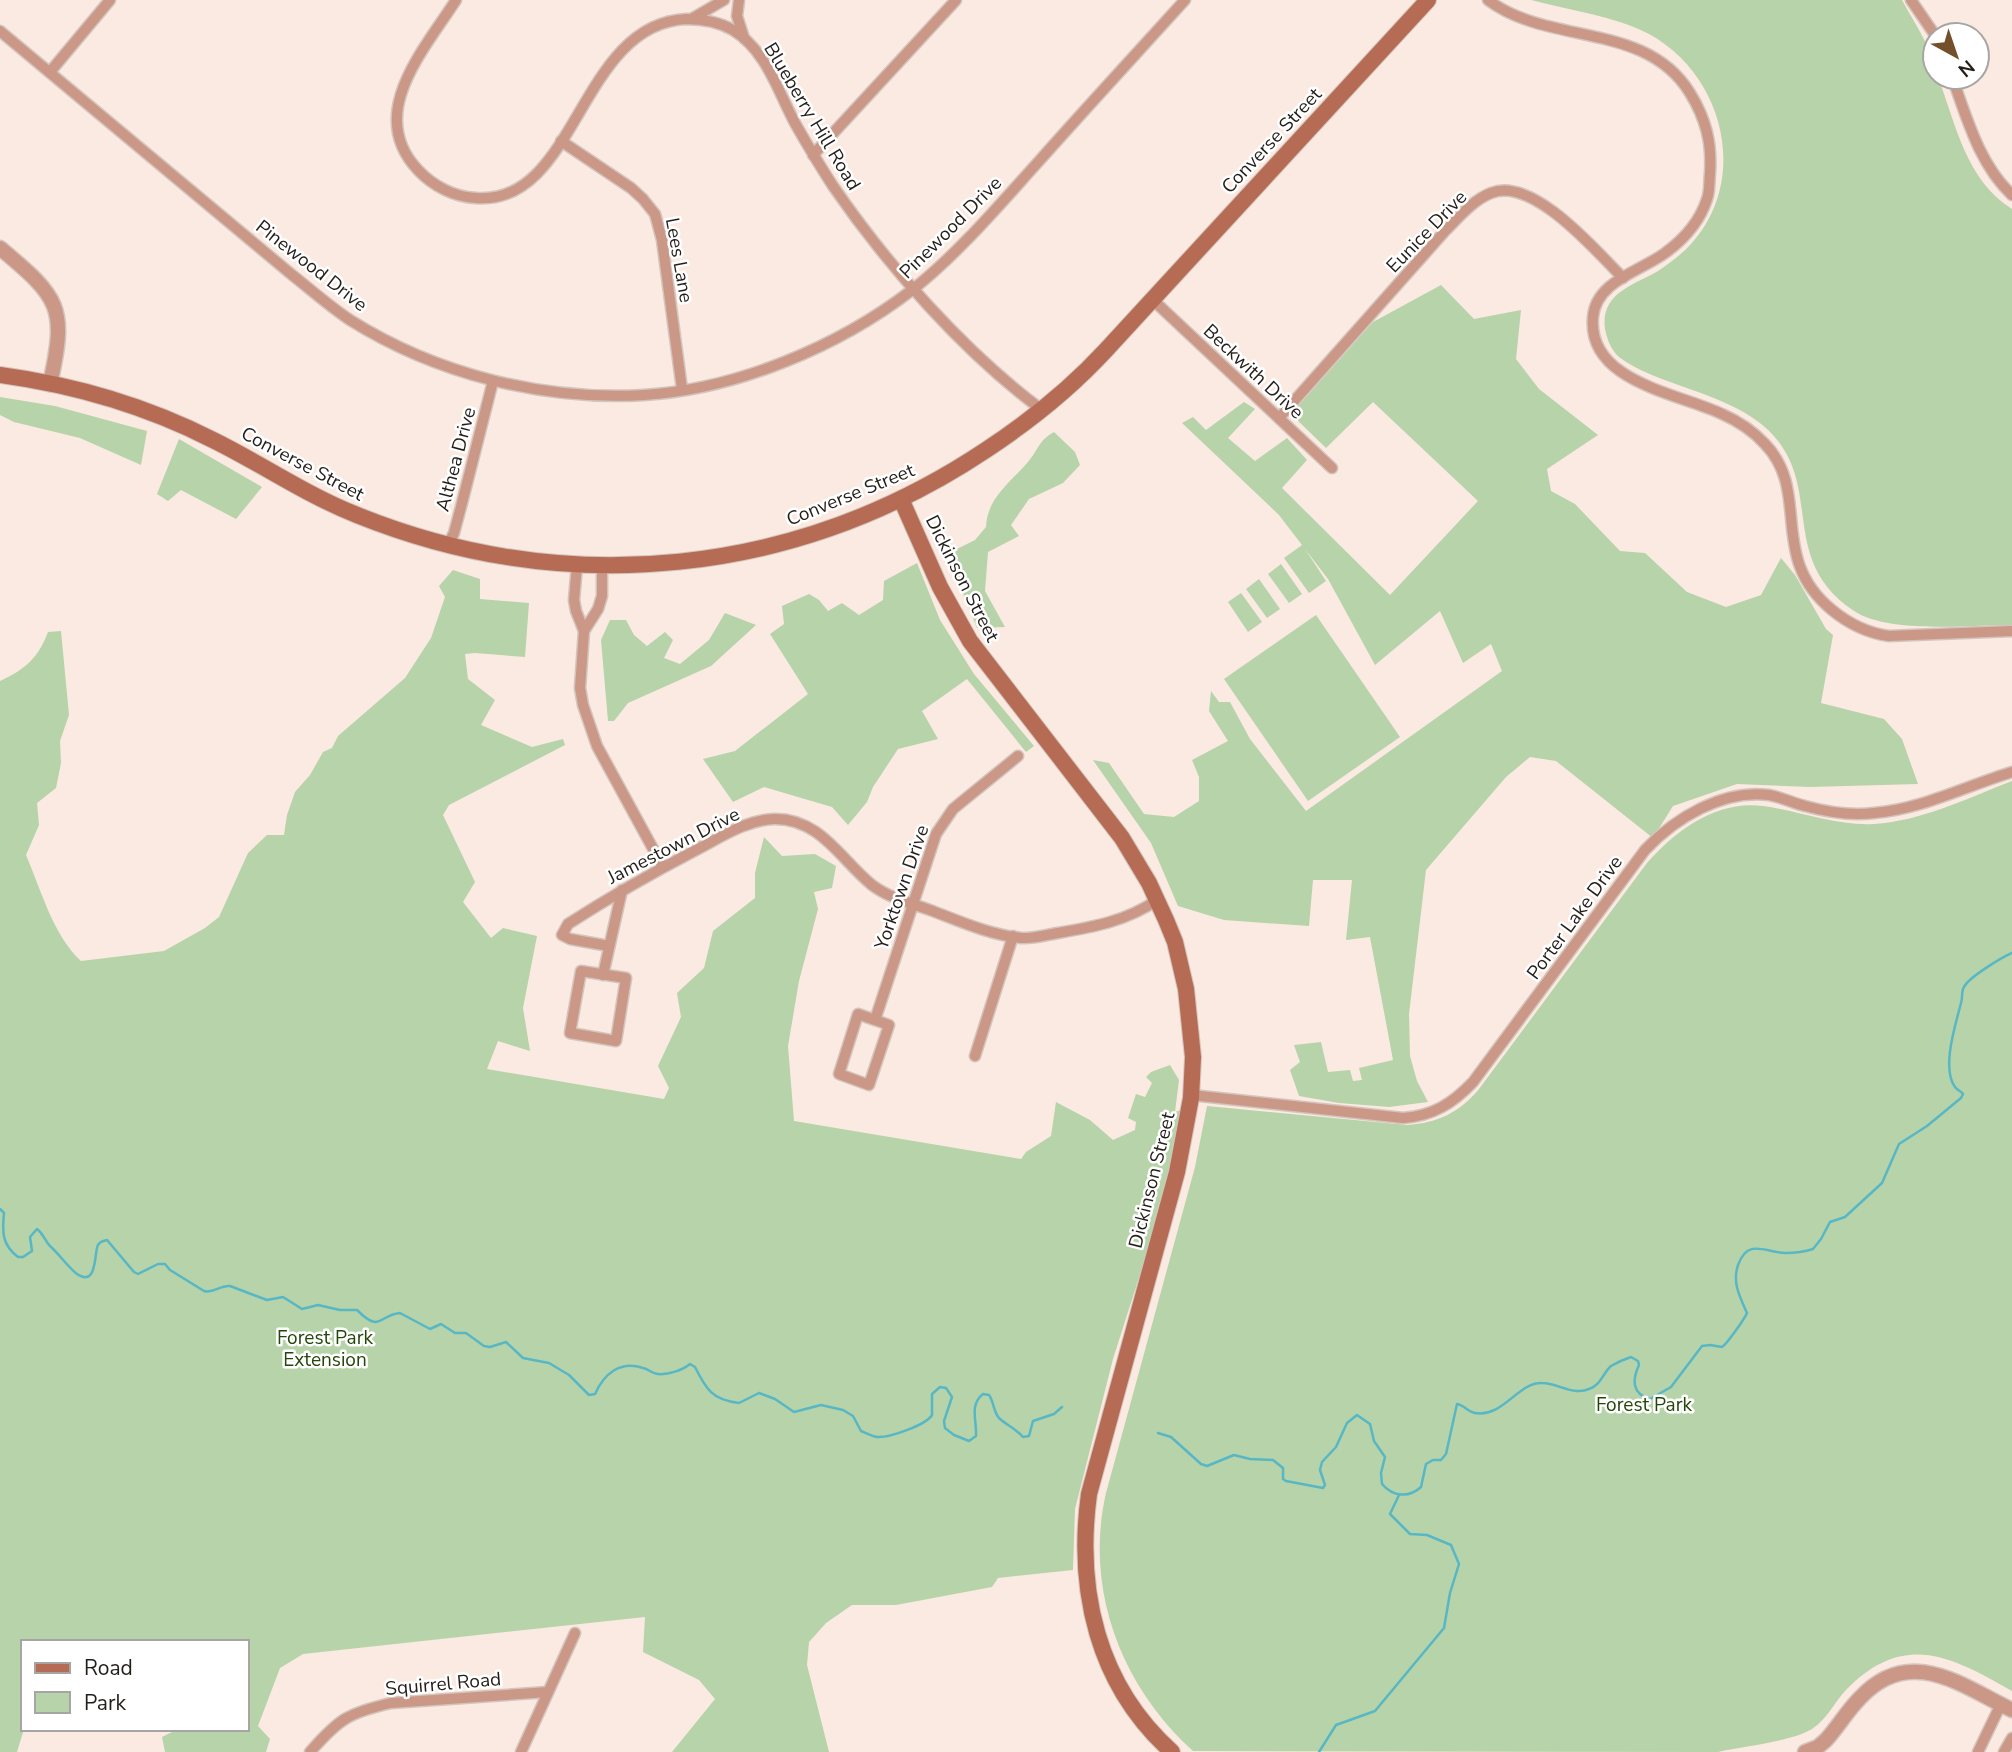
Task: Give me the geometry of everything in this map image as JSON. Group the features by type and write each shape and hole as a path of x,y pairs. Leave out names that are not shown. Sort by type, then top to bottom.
{"main road":[{"name":"Converse Street","path":"0,375 114,400 166,418 215,441 328,503 388,527 447,545 528,561 601,566 693,561 758,550 822,532 901,499 969,461 1042,410 1087,371 1428,0"},
{"name":"Dickinson Street","path":"901,499 940,587 970,641 1122,838 1157,901 1175,942 1186,989 1193,1057 1191,1095 1180,1163 1089,1494 1084,1541 1090,1606 1107,1659 1136,1710 1172,1752"}],"street":[{"path":"50,72 110,0"},
{"name":"Blueberry Hill Road","path":"456,0 405,82 398,100 397,128 410,160 426,178 439,187 472,198 489,198 516,188 533,177 561,141 623,47 633,38 656,26 676,20 692,19 727,27 745,40 767,66 813,155 855,217 913,289 982,359 1042,410"},
{"path":"692,19 724,0"},
{"path":"738,0 737,16 745,40"},
{"path":"813,155 956,0"},
{"name":"Pinewood Drive","path":"0,31 350,320 423,357 466,374 493,381 593,394 643,395 736,377 808,353 850,331 913,289 1013,190 1185,0"},
{"path":"1488,0 1515,15 1559,29 1621,42 1647,53 1681,81 1708,130 1712,152 1706,203 1693,226 1677,243 1605,290 1595,305 1593,328 1601,354 1629,377 1720,413 1752,432 1768,446 1786,477 1791,534 1798,564 1812,591 1847,622 1879,635 2012,631"},
{"path":"1911,0 1925,21"},
{"path":"1957,91 1983,158 1997,181 2012,195"},
{"name":"Lees Lane","path":"561,141 631,188 655,214 662,240 682,389"},
{"name":"Eunice Drive","path":"1279,418 1445,231 1473,205 1492,192 1522,193 1542,203 1623,278"},
{"path":"0,248 42,286 57,313 60,340 50,384"},
{"name":"Beckwith Drive","path":"1153,300 1332,468"},
{"name":"Althea Drive","path":"447,545 454,533 493,381"},
{"path":"577,565 574,600 584,631 580,688 590,729 663,867"},
{"path":"584,631 598,609 602,596 601,566"},
{"name":"Yorktown Drive","path":"875,1020 936,834 945,817 1018,756"},
{"name":"Porter Lake Drive","path":"1191,1095 1403,1118 1430,1113 1457,1098 1473,1082 1645,850 1661,834 1691,814 1726,800 1759,795 1781,798 1831,812 1876,813 1941,798 2012,772"},
{"name":"Jamestown Drive","path":"610,946 570,939 562,935 568,924 622,890 741,826 768,819 785,819 808,826 823,836 878,890 979,928 1013,936 1031,937 1113,922 1157,901"},
{"path":"603,975 622,890"},
{"path":"975,1056 1013,936"},
{"path":"581,971 603,975 626,978 616,1041 569,1033 581,971"},
{"path":"858,1014 875,1020 889,1025 869,1086 839,1074 858,1014"},
{"path":"521,1752 575,1633"},
{"path":"1805,1752 1818,1747 1826,1740 1868,1690 1903,1674 1927,1672 1954,1679 2006,1707 1978,1752"},
{"name":"Squirrel Road","path":"311,1750 346,1717 391,1703 548,1692"},
{"path":"2004,1752 2012,1738"}],"green space":[{"path":"1531,0 1902,0 1921,34 1921,91 1943,91 1973,167 1996,197 2012,209 2012,625 1908,626 1869,618 1854,611 1830,590 1816,568 1808,545 1795,474 1785,451 1767,429 1731,405 1640,370 1624,361 1614,351 1605,329 1608,307 1621,292 1658,271 1691,244 1709,218 1720,190 1723,160 1720,130 1711,101 1696,75 1675,52 1649,34 1606,18"},
{"path":"1441,285 1474,319 1521,310 1516,359 1539,389 1598,435 1547,469 1551,491 1575,504 1620,551 1645,553 1687,592 1726,607 1761,595 1781,558 1795,575 1826,629 1833,635 1821,703 1884,719 1902,739 1918,784 1810,787 1737,784 1673,806 1653,838 1556,761 1530,757 1506,777 1426,870 1409,1014 1410,1056 1417,1081 1428,1102 1389,1107 1339,1103 1299,1096 1290,1070 1300,1062 1294,1045 1321,1042 1328,1072 1350,1070 1353,1081 1362,1080 1359,1068 1393,1060 1370,937 1346,940 1352,880 1313,880 1309,926 1224,920 1178,906 1151,843 1093,760 1109,763 1144,814 1174,817 1199,801 1199,777 1192,760 1228,741 1209,711 1211,691 1219,702 1230,702 1250,739 1306,811 1502,671 1491,644 1463,663 1440,611 1375,665 1328,579 1305,549 1326,581 1309,593 1284,558 1302,545 1279,515 1182,423 1193,417 1206,430 1244,402 1255,409 1228,438 1255,461 1287,438 1307,460 1282,488 1390,595 1478,501 1373,402 1326,448 1291,414 1373,322"},
{"path":"0,397 55,406 147,431 141,465 80,438 14,422 0,415"},
{"path":"1054,432 1075,452 1080,465 1063,483 1029,499 1011,525 1019,536 988,552 985,591 1005,627 977,628 947,554 975,540 986,527 987,517 995,499 1042,442"},
{"path":"179,439 262,487 236,519 181,490 168,501 157,494"},
{"path":"917,563 940,620 974,674 1034,746 1026,752 967,679 922,711 938,739 898,749 873,787 867,802 848,825 832,807 764,787 733,802 703,759 735,751 808,694 770,634 784,624 782,606 809,594 819,600 828,611 842,603 859,615 883,600 884,581"},
{"path":"1281,564 1302,594 1289,603 1268,574"},
{"name":"Forest Park Extension","path":"453,570 480,579 480,599 529,603 525,657 465,654 468,679 495,700 481,725 532,747 563,739 565,745 449,805 443,815 475,882 463,902 491,938 503,928 537,936 523,1008 530,1051 498,1041 487,1069 664,1099 669,1088 658,1066 681,1017 677,993 704,968 713,931 755,898 755,873 764,837 782,856 815,854 836,866 832,888 814,892 818,909 799,981 788,1046 794,1121 1021,1159 1026,1152 1051,1136 1056,1102 1090,1120 1113,1140 1135,1130 1136,1122 1128,1118 1136,1094 1145,1097 1152,1083 1146,1077 1151,1072 1170,1065 1179,1080 1175,1112 1184,1109 1158,1218 1113,1359 1075,1509 1073,1570 998,1578 992,1587 896,1605 852,1605 826,1623 809,1642 807,1665 829,1752 672,1752 715,1699 699,1680 643,1652 645,1617 303,1654 280,1668 258,1726 270,1739 266,1752 165,1752 162,1737 174,1731 248,1731 248,1640 21,1640 21,1731 23,1731 17,1752 0,1752 0,681 30,662 48,632 61,631 69,715 60,741 61,763 56,788 37,803 39,825 26,855 55,925 81,961 164,951 219,917 248,853 267,835 284,835 295,792 310,775 323,752 332,748 338,736 405,678 431,638 445,597 439,586"},
{"path":"1259,579 1280,609 1267,618 1246,589"},
{"path":"1241,593 1262,622 1248,632 1228,602"},
{"path":"725,613 756,625 711,666 628,703 614,721 608,721 601,640 610,620 626,620 634,635 647,646 665,632 673,640 664,658 680,664 709,640"},
{"path":"1316,615 1400,737 1308,801 1224,679"},
{"name":"Forest Park","path":"2012,781 2012,1691 1951,1661 1912,1655 1892,1659 1872,1668 1846,1690 1812,1729 1779,1740 1718,1752 1193,1751 1146,1697 1114,1634 1100,1565 1100,1529 1106,1493 1195,1167 1207,1106 1407,1125 1429,1122 1448,1115 1479,1089 1647,863 1671,839 1699,820 1714,813 1746,805 1777,808 1846,823 1892,822 1944,808"}],"waterway":[{"path":"1158,1433 1171,1437 1201,1464 1207,1466 1234,1455 1273,1460 1283,1468 1283,1479 1286,1481 1323,1488 1325,1485 1320,1470 1322,1462 1336,1447 1347,1423 1357,1415 1370,1424 1374,1441 1385,1457 1381,1473 1382,1484 1391,1492 1406,1494 1421,1487 1426,1464 1441,1460 1446,1454 1457,1404 1473,1412 1485,1413 1494,1410 1525,1388 1542,1383 1583,1391 1596,1385 1611,1366 1631,1357 1638,1361 1639,1365 1635,1386 1640,1394 1650,1399 1671,1387 1702,1346 1722,1347 1743,1320 1747,1313 1738,1290 1736,1272 1747,1252 1757,1248 1788,1253 1813,1249 1830,1222 1845,1217 1882,1183 1899,1144 1927,1126 1961,1098 1963,1094 1951,1079 1949,1057 1963,989 1978,973 2012,953"},
{"path":"0,1209 4,1213 3,1232 6,1243 18,1257 32,1251 30,1237 37,1229 74,1271 84,1277 92,1273 98,1245 107,1240 134,1272 138,1274 158,1264 165,1264 204,1291 230,1286 267,1300 283,1297 302,1309 318,1305 340,1310 357,1310 375,1322 400,1313 430,1329 441,1324 455,1333 466,1333 484,1346 506,1342 523,1358 549,1363 569,1375 589,1395 595,1394 603,1380 620,1367 635,1366 662,1374 675,1372 690,1364 695,1367 711,1392 722,1399 739,1403 759,1393 775,1399 794,1412 821,1405 843,1410 853,1416 861,1431 877,1437 923,1423 932,1415 932,1394 940,1387 946,1388 952,1397 944,1421 945,1428 969,1441 976,1436 975,1408 983,1394 989,1395 999,1418 1023,1437 1029,1436 1033,1421 1054,1414 1062,1407"},
{"path":"1319,1752 1336,1725 1375,1711 1444,1628 1450,1593 1459,1564 1451,1545 1427,1535 1410,1534 1390,1514 1399,1495"}]}
